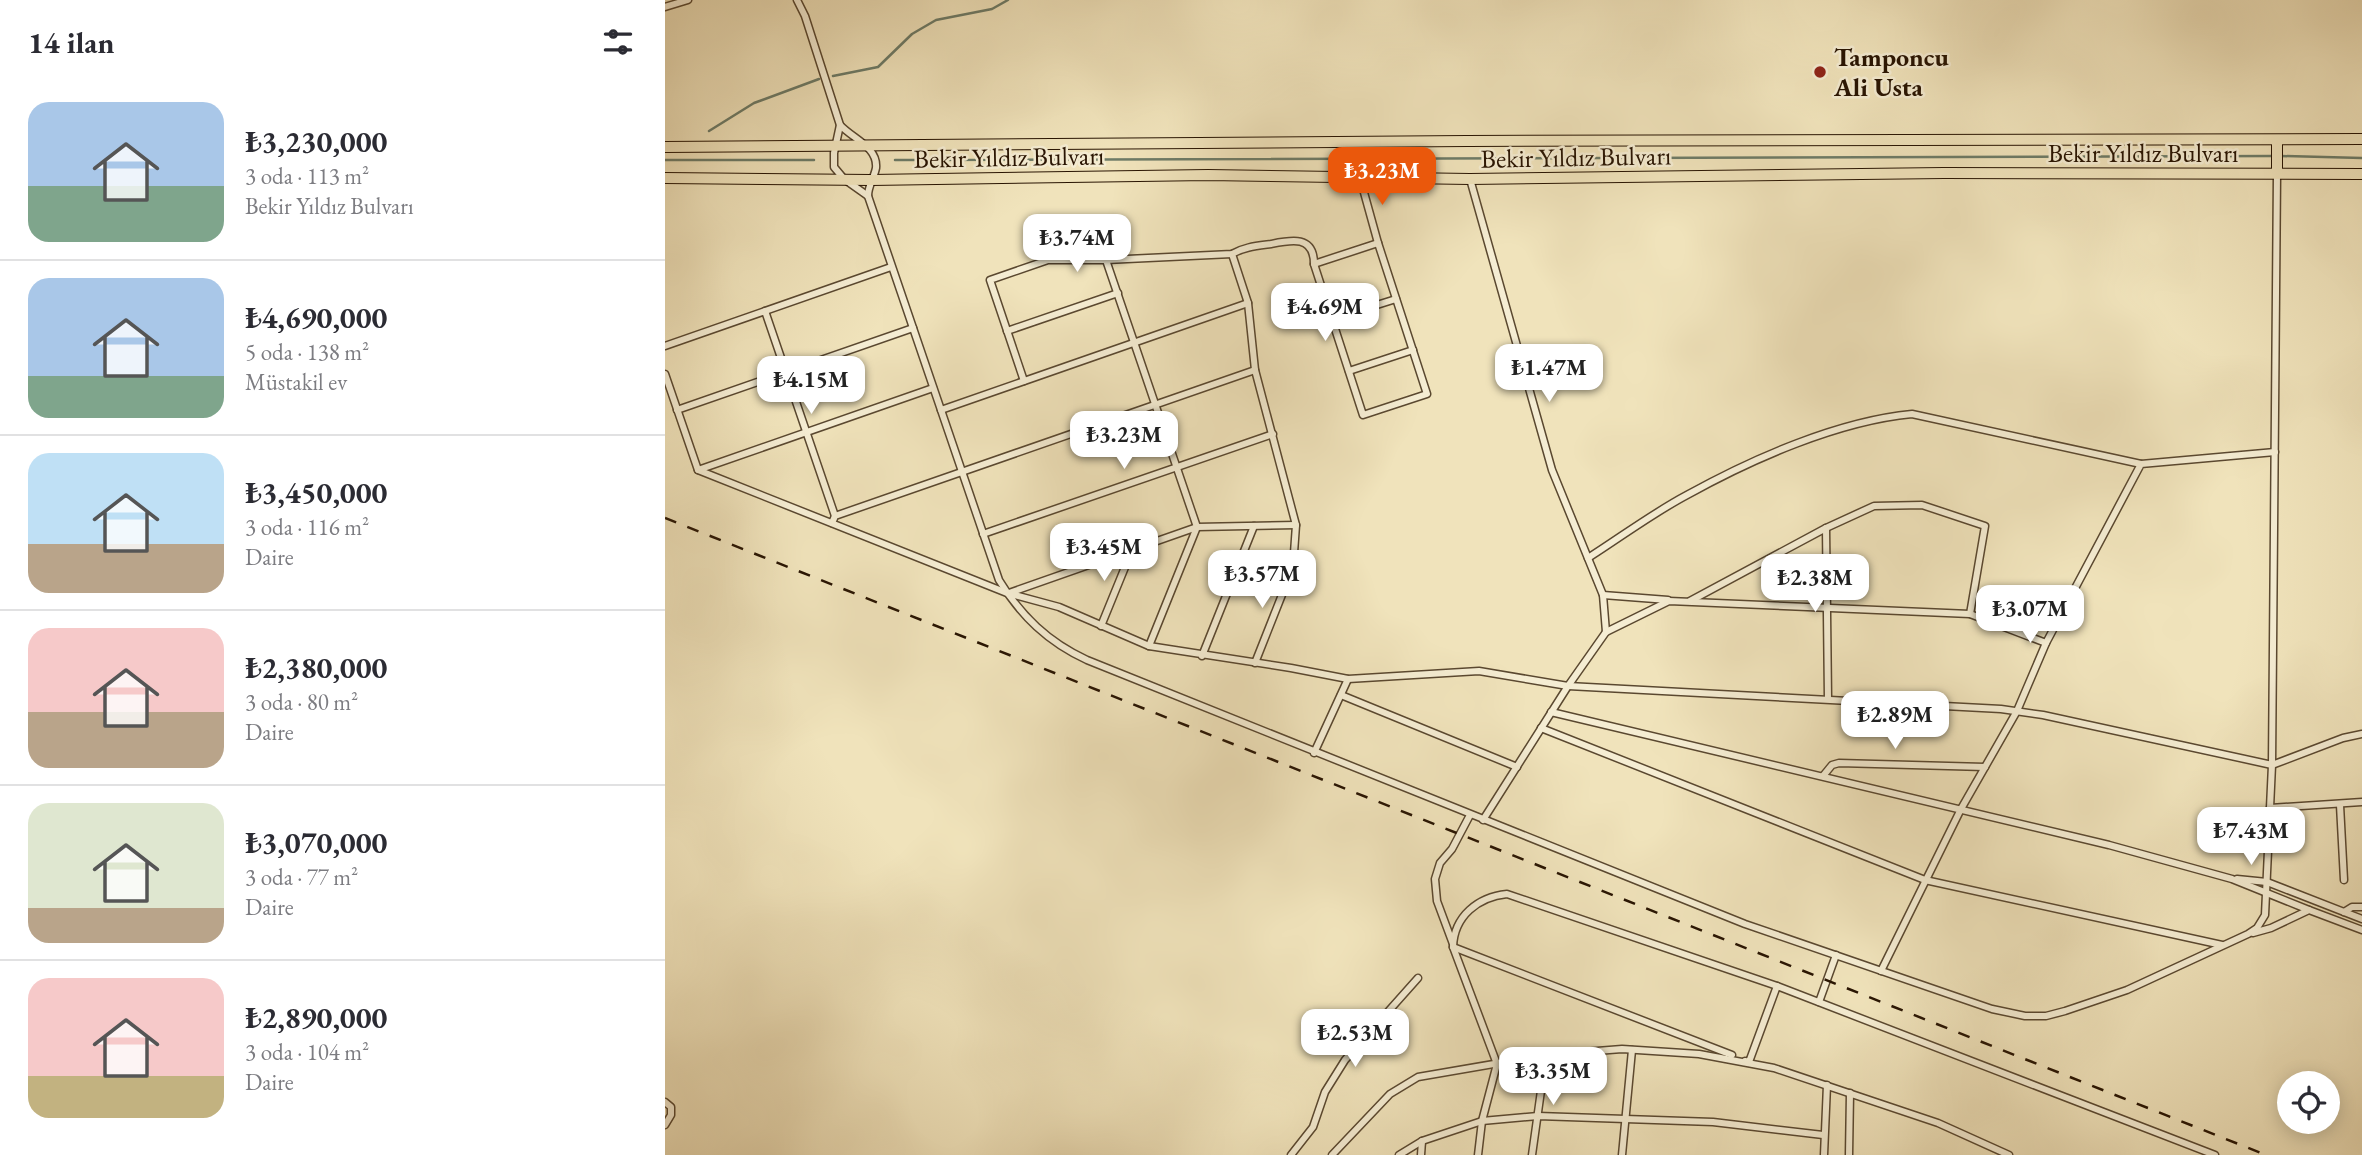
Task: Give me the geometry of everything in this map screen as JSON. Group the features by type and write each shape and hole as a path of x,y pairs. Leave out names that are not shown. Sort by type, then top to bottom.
{"main road":[{"name":"Bekir Yıldız Bulvarı","path":"665,147 1453,141 2277,145 2362,139"},
{"path":"2277,145 2277,174"},
{"name":"Bekir Yıldız Bulvarı","path":"665,178 871,180 1208,175 1470,179 1944,173 2362,173"}],"street":[{"path":"665,7 688,0"},
{"path":"797,0 805,16 840,125 834,167 844,179 868,196"},
{"path":"840,125 872,151 875,158 876,166 868,196 983,534 999,580 1039,630 1074,654 1745,924 2003,1013 2025,1016 2065,1012 2127,990 2248,934 2257,928 2263,919 2267,894 2272,765 2277,174"},
{"path":"1024,382 990,280 1048,260 1232,254 1242,248 1297,240 1305,243 1311,250 1363,415 1427,394 1360,178"},
{"path":"1470,179 1552,470 1603,595 1606,632"},
{"path":"1314,264 1378,243"},
{"path":"1232,254 1248,303 1255,370 1296,524 1293,567 1255,663"},
{"path":"1106,260 1197,527 1149,646"},
{"path":"665,346 891,267"},
{"path":"1007,331 1118,293"},
{"path":"1332,320 1396,299"},
{"path":"941,411 1248,303"},
{"path":"765,311 835,516"},
{"path":"677,410 913,328"},
{"path":"1349,371 1413,350"},
{"path":"831,523 835,516 1255,370"},
{"path":"665,374 698,470 1007,593 1059,607 1149,646 1348,680 1479,671 1568,686 1970,706 2017,711 2272,765 2343,738 2362,734"},
{"path":"698,470 933,388"},
{"path":"1588,558 1687,495 1725,476 1817,436 1886,417 1912,414 2141,464 2275,452"},
{"path":"983,534 1273,433"},
{"path":"1881,971 1961,809 2017,711 2046,643 2141,464"},
{"path":"1689,601 1826,528 1874,506 1922,505 1985,526 1970,614"},
{"path":"1007,593 1197,527 1296,524"},
{"path":"1202,656 1254,526"},
{"path":"1826,528 1828,699"},
{"path":"1101,626 1132,550"},
{"path":"1603,595 1669,601 1970,614 2046,643"},
{"path":"1483,820 1568,686 1606,632 1669,601"},
{"path":"1314,752 1348,680"},
{"path":"1341,695 1517,767"},
{"path":"1552,712 2109,845 2232,878 2267,882 2362,919"},
{"path":"1541,729 1925,880 2224,946"},
{"path":"1823,776 1832,765 1839,763 1985,767"},
{"path":"2270,808 2362,802"},
{"path":"2340,805 2344,880"},
{"path":"1470,815 1436,874 1437,901 1497,1064 1482,1121 1478,1155"},
{"path":"2232,878 2362,930"},
{"path":"1453,946 1457,926 1470,910 1487,899 1507,894 1777,986 2215,1155"},
{"path":"2344,912 2352,907 2362,907"},
{"path":"2248,934 2271,928 2309,909"},
{"path":"1453,946 1749,1062 1938,1123 2009,1155"},
{"path":"1819,1002 1836,956"},
{"path":"1291,1155 1313,1127 1325,1092 1345,1060 1418,978"},
{"path":"1749,1062 1777,986"},
{"path":"1332,1155 1390,1094 1403,1084 1426,1075 1546,1055 1632,1050 1699,1054 1749,1062"},
{"path":"1622,1155 1632,1050"},
{"path":"1532,1155 1546,1055"},
{"path":"1824,1155 1827,1085"},
{"path":"1849,1155 1850,1093"},
{"path":"665,1102 671,1107 665,1125"},
{"path":"1399,1155 1422,1142 1482,1121 1538,1116 1713,1122 1823,1135"},
{"path":"1421,1155 1422,1142"}],"waterway":[{"path":"833,76 878,67 912,34 936,20 992,9 1008,0"},
{"path":"709,131 754,103 819,79"},
{"path":"895,160 2275,156"},
{"path":"2281,156 2362,158"},
{"path":"665,160 814,160"}],"railway":[{"path":"665,518 2266,1155"}],"place":[{"name":"Tamponcu Ali Usta","path":"1820,72"}]}
